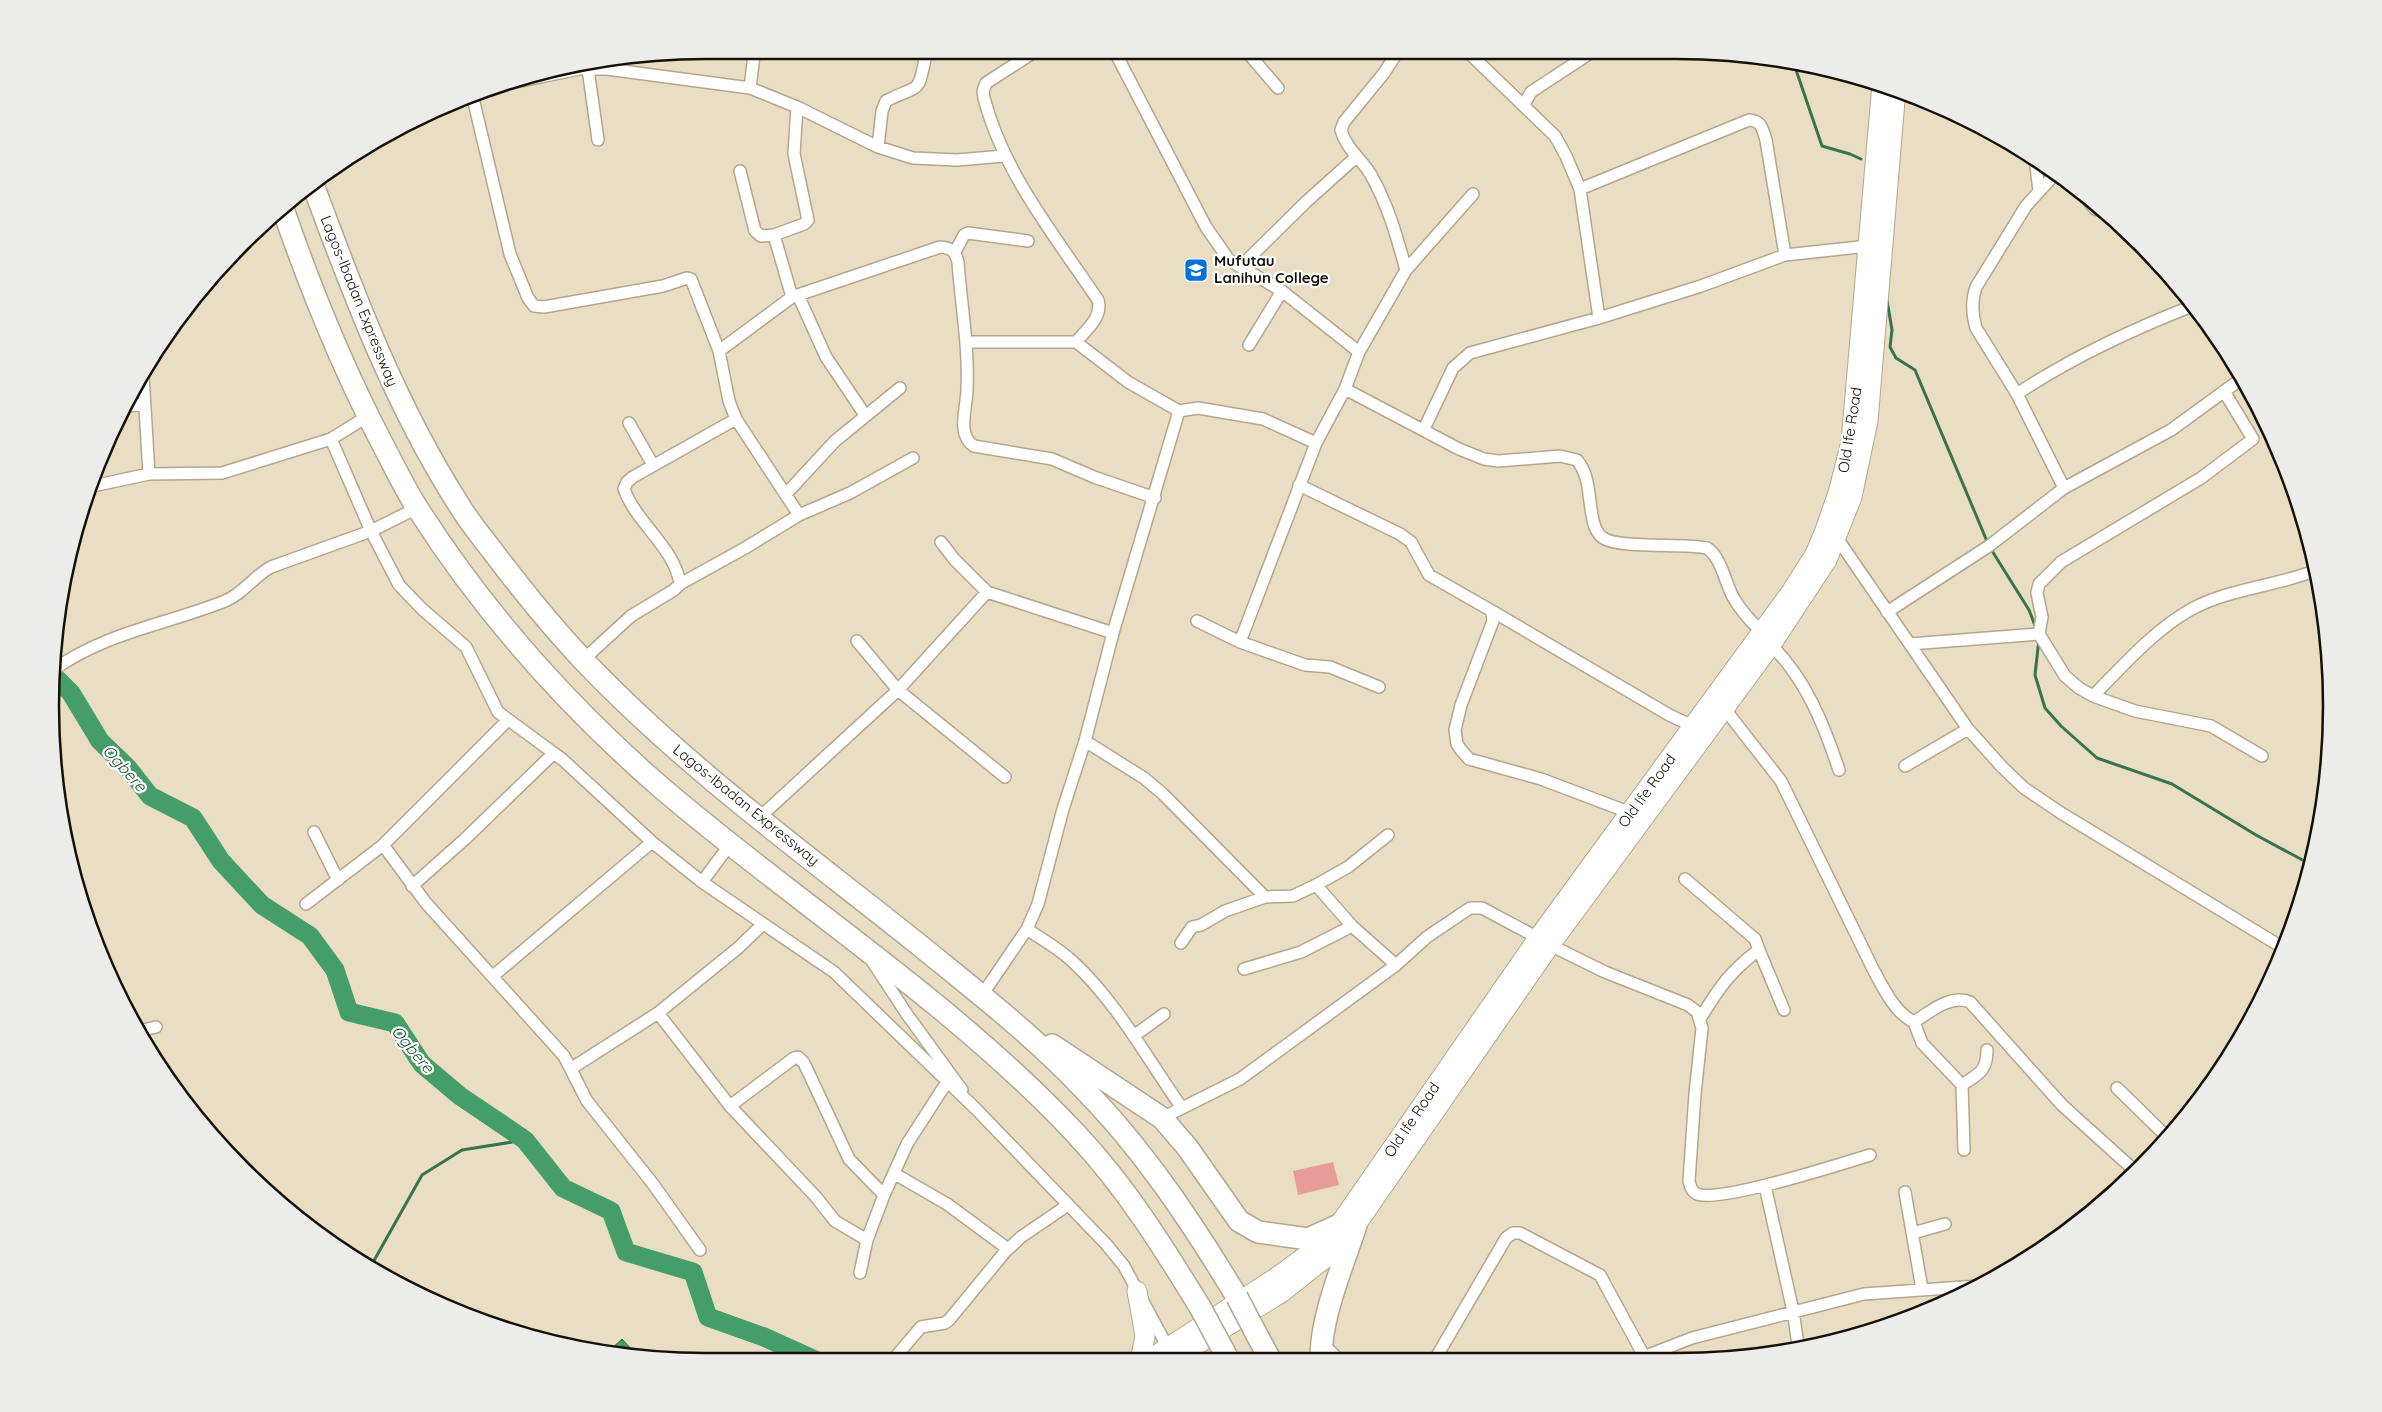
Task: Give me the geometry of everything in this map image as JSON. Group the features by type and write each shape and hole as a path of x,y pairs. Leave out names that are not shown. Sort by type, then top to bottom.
{"highway":[{"name":"Lagos-Ibadan Expressway","path":"315,191 383,364 439,473 461,510 504,566 583,660 674,748 982,995 1080,1085 1130,1138 1198,1232 1237,1297 1267,1353"},
{"path":"285,214 322,312 368,416 417,508 456,566 499,621 552,681 657,783 911,984 987,1050 1079,1137 1132,1202 1157,1237 1200,1307 1225,1353"},
{"path":"1017,1026 1099,1074 1162,1118 1187,1147 1239,1221 1258,1232 1308,1239 1347,1225"},
{"path":"1321,1353 1322,1339 1347,1225"}],"main road":[{"name":"Old Ife Road","path":"1565,914 1631,813 1693,726 1767,639 1828,560 1837,538 1852,497 1868,421 1869,246 1881,92"},
{"name":"Old Ife Road","path":"1176,1353 1281,1293 1324,1259 1544,942 1724,708 1767,639 1815,554 1838,493 1851,442 1868,342 1895,97"},
{"path":"1137,1291 1145,1336 1142,1353"}],"street":[{"path":"750,88 754,59"},
{"path":"878,146 882,111 886,101 910,92 920,83 925,59"},
{"path":"1022,59 992,78 986,83 983,91 986,106 1004,156 1033,204 1098,300 1100,308 1098,316 1076,342"},
{"path":"1119,59 1217,246 1229,260 1282,291 1359,352"},
{"path":"1253,59 1278,88"},
{"path":"1393,59 1344,122 1341,130 1343,138 1370,173 1393,220 1406,270"},
{"path":"1475,59 1555,136 1580,189 1599,318"},
{"path":"1524,105 1531,92 1581,59"},
{"path":"590,69 750,88 797,107 878,146 913,158 958,160 1004,156"},
{"path":"588,70 598,140"},
{"path":"474,102 510,254 528,298 534,306 544,307 654,288 687,278 691,279 719,350 729,400 736,419 799,515"},
{"path":"740,171 755,231 761,236 774,235 804,224 808,220 794,154 797,107"},
{"path":"1580,189 1749,120 1757,121 1761,124 1766,140 1785,255"},
{"path":"1240,267 1306,202 1356,157"},
{"path":"2035,168 2039,191"},
{"path":"2051,179 2026,206 1976,287 1972,298 1973,317 1976,328 2017,394 2064,488"},
{"path":"1240,642 1316,443 1345,389 1359,352 1406,270 1473,194"},
{"path":"1028,240 968,233 963,236 955,252 958,262 967,342 967,390 964,434 967,441 974,446 1052,459 1094,477 1154,498"},
{"path":"774,235 795,296 826,357 865,415"},
{"path":"1424,429 1453,368 1470,353 1599,318 1701,286 1785,255 1869,246"},
{"path":"719,350 795,296 940,247 948,248 955,252"},
{"path":"1249,345 1282,291"},
{"path":"2017,394 2079,356 2186,309"},
{"path":"967,342 1076,342 1128,382 1179,412 1198,408 1263,419 1316,443"},
{"path":"1887,612 1989,546 2064,488 2172,430 2237,383"},
{"path":"143,386 149,474"},
{"path":"786,494 835,441 900,388"},
{"path":"1345,389 1459,449 1484,459 1498,460 1560,456 1577,460 1587,476 1592,518 1596,530 1604,538 1628,543 1706,548 1713,555 1732,595 1747,618 1797,674 1824,727 1839,770"},
{"path":"2225,393 2253,439 2201,478 2061,562 2040,584 2037,593 2042,617 2039,634 2065,676 2079,688 2093,696 2135,711 2211,726 2262,756"},
{"path":"133,406 143,404"},
{"path":"982,995 1027,929 1038,904 1063,810 1085,742 1113,633 1179,412"},
{"path":"98,486 149,474 222,473 331,439 368,416"},
{"path":"680,584 678,574 668,557 631,504 624,489 627,482 633,477 736,419"},
{"path":"629,423 653,465"},
{"path":"331,439 371,531 399,585 422,609 466,647 498,712 554,753 652,842 702,882 834,972 976,1109 1124,1266 1169,1353"},
{"path":"583,660 631,616 674,590 680,584 799,515 850,493 913,458"},
{"path":"1299,485 1400,534 1411,542 1429,575 1671,716 1693,726"},
{"path":"60,666 100,644 227,601 270,567 371,531 417,508"},
{"path":"1837,538 1968,730 1995,761 2024,788 2061,813 2278,944"},
{"path":"941,542 954,559 987,592 1113,633"},
{"path":"2093,696 2138,651 2190,610 2221,598 2309,572"},
{"path":"760,817 898,690 987,592"},
{"path":"1492,611 1494,616 1486,642 1460,705 1455,730 1457,744 1461,750 1469,759 1541,779 1631,813"},
{"path":"1198,621 1240,642 1305,665 1330,666 1379,687"},
{"path":"1910,644 2039,634"},
{"path":"857,641 898,690 1005,777"},
{"path":"1724,708 1781,781 1874,971 1897,1008 1905,1018 1914,1022 1922,1042 1962,1085 1964,1150"},
{"path":"306,904 383,845 508,720"},
{"path":"1905,766 1968,730"},
{"path":"1085,742 1144,778 1163,794 1266,897"},
{"path":"412,886 465,839 554,753"},
{"path":"314,832 338,880"},
{"path":"1181,943 1192,927 1200,925 1225,911 1266,897 1293,896 1316,885 1348,867 1388,835"},
{"path":"493,976 652,842"},
{"path":"702,882 731,843"},
{"path":"383,845 412,886 564,1056 572,1068 587,1101 653,1184 700,1250"},
{"path":"1685,879 1754,940 1784,1010"},
{"path":"1316,885 1352,926 1396,965"},
{"path":"1162,1118 1240,1080 1396,965 1434,932 1470,908 1482,908 1544,942 1606,972 1688,1006 1697,1012 1702,1028 1695,1094 1690,1187 1696,1194 1709,1195 1765,1186 1870,1155"},
{"path":"572,1068 658,1013 738,948 763,924"},
{"path":"1244,969 1301,952 1352,926"},
{"path":"1027,929 1071,960 1109,1002 1135,1035 1153,1066 1182,1108"},
{"path":"862,946 906,1013 976,1109"},
{"path":"1700,1019 1720,985 1739,964 1759,950"},
{"path":"1914,1022 1948,1001 1964,999 1970,1002 2062,1105 2131,1167"},
{"path":"658,1013 730,1106 816,1197 835,1221 867,1240"},
{"path":"1135,1035 1164,1014"},
{"path":"145,1030 156,1027"},
{"path":"1962,1085 1984,1070 1987,1061 1987,1050"},
{"path":"730,1106 794,1058 798,1057 804,1063 849,1160 884,1195"},
{"path":"860,1273 867,1240 884,1195 907,1144 947,1082"},
{"path":"2118,1088 2163,1133"},
{"path":"895,1174 947,1204 1008,1250"},
{"path":"1765,1186 1793,1311 1798,1342"},
{"path":"1905,1192 1922,1289"},
{"path":"899,1353 921,1328 945,1323 949,1320 1021,1237 1068,1205"},
{"path":"1913,1233 1945,1224"},
{"path":"1439,1353 1506,1238 1513,1233 1520,1233 1600,1275 1636,1353"},
{"path":"1652,1353 1692,1338 1864,1294 1961,1287"},
{"path":"1322,1339 1326,1348 1331,1353"}],"shaded area":[{"path":"1333,1162 1339,1185 1298,1195 1293,1171"},
{"path":"622,1339 631,1349 622,1348 614,1347"}],"waterway":[{"path":"1796,70 1822,146 1861,159"},
{"path":"1887,300 1892,330 1890,347 1896,358 1915,370 1989,546 2029,610 2036,628"},
{"path":"2039,639 2035,675 2045,708 2061,726 2097,758 2172,784 2256,835 2304,861"},
{"name":"Ogbere","path":"60,682 71,693 100,741 128,768 150,796 193,818 221,861 262,905 310,936 335,970 349,1012 395,1023 422,1064 460,1096 525,1140 563,1188 611,1211 626,1252 693,1272 708,1317 764,1337 799,1353"},
{"path":"373,1262 422,1175 462,1150 525,1140"}],"place":[{"name":"Mufutau Lanihun College","path":"1196,270"}]}
